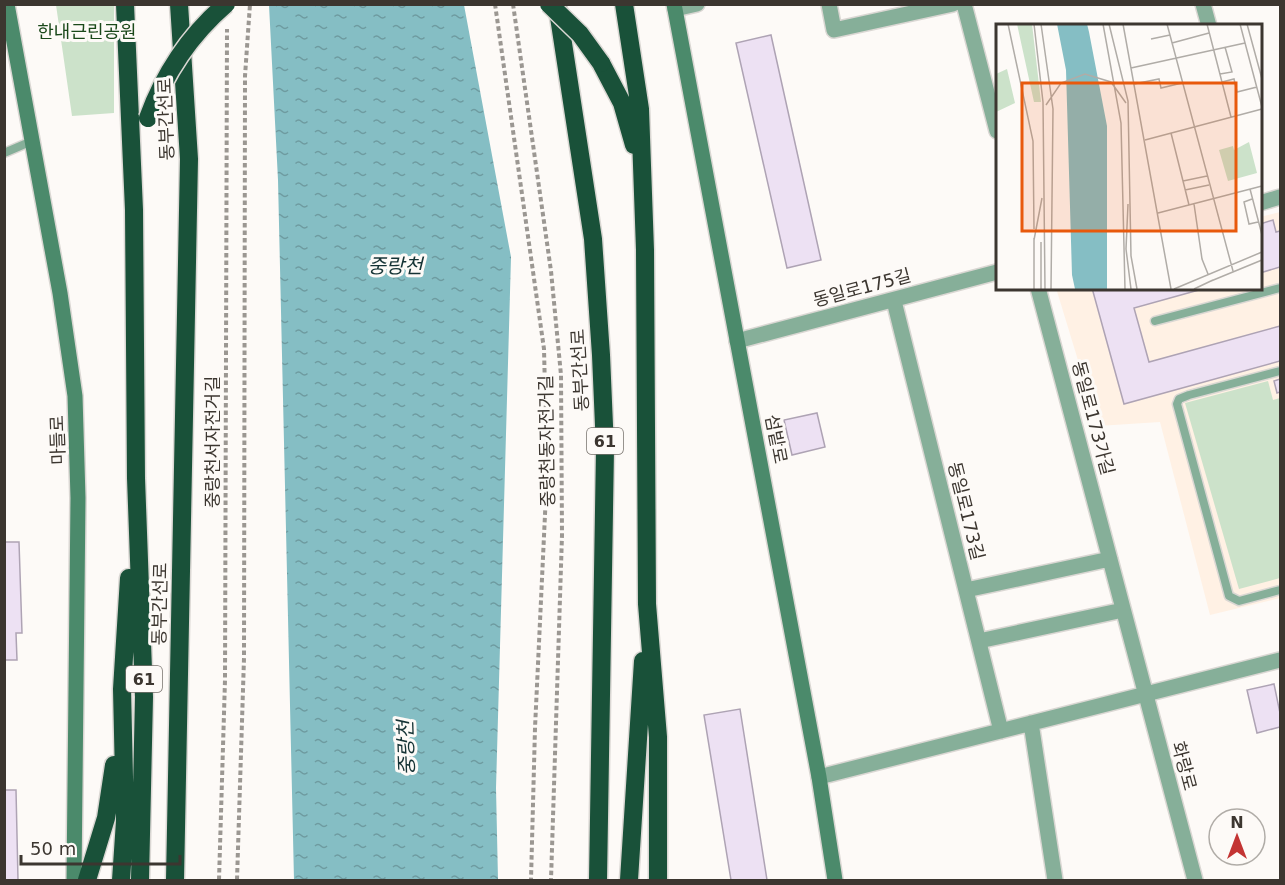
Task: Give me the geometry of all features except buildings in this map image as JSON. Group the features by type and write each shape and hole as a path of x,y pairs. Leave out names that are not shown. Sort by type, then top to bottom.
{"highway":[{"path":"87,880 110,802 122,688 136,478 134,210 125,4"},
{"name":"동부간선로","path":"175,880 189,159 179,4"},
{"path":"134,210 139,157 148,118 159,91 178,58 202,27 226,4"},
{"path":"549,4 580,34 601,63 629,124 643,201"},
{"name":"동부간선로","path":"557,4 594,239 601,355 605,449 598,880"},
{"path":"624,4 640,109 647,604 658,737 658,880"},
{"name":"61","path":"136,478 144,697 140,880"},
{"path":"629,880 647,604"},
{"path":"121,880 125,821 122,688"}],"main road":[{"name":"마들로","path":"7,4 60,293 75,396 78,498 74,880"},
{"name":"섬밭로","path":"675,7 819,777 834,880"}],"street":[{"path":"675,7 697,4"},
{"path":"829,4 834,30 952,4"},
{"path":"964,4 996,127"},
{"path":"1203,4 1208,24"},
{"path":"1261,203 1281,197"},
{"name":"동일로175길","path":"737,341 996,272"},
{"name":"동일로173가길","path":"1039,290 1146,696"},
{"name":"동일로173길","path":"894,300 1001,731"},
{"path":"966,590 1110,558"},
{"path":"979,641 1123,610"},
{"path":"819,777 1281,660"},
{"name":"화랑로","path":"1146,696 1195,880"},
{"path":"1031,723 1055,880"}],"lane":[{"path":"4,153 32,141"},
{"path":"1155,321 1281,288"},
{"path":"1281,371 1189,395 1179,399 1177,404 1231,600 1239,601 1281,590"}],"path":[{"path":"237,880 244,658 245,76 250,4"},
{"path":"495,4 544,349 547,472 535,728 531,880"},
{"name":"중랑천동자전거길","path":"513,4 551,271 561,375 562,535 552,880"},
{"name":"중랑천서자전거길","path":"219,880 225,680 227,25"}],"shaded area":[{"path":"1280,212 1280,598 1210,615 1160,422 1098,426 1057,290 1261,290 1261,217"}],"green space":[{"name":"한내근린공원","path":"56,5 114,5 114,113 72,116"},
{"path":"1268,381 1273,400 1280,398 1280,578 1239,589 1185,403"}],"water":[{"name":"중랑천","path":"269,5 464,5 511,257 496,788 498,880 294,880 278,180"}]}
